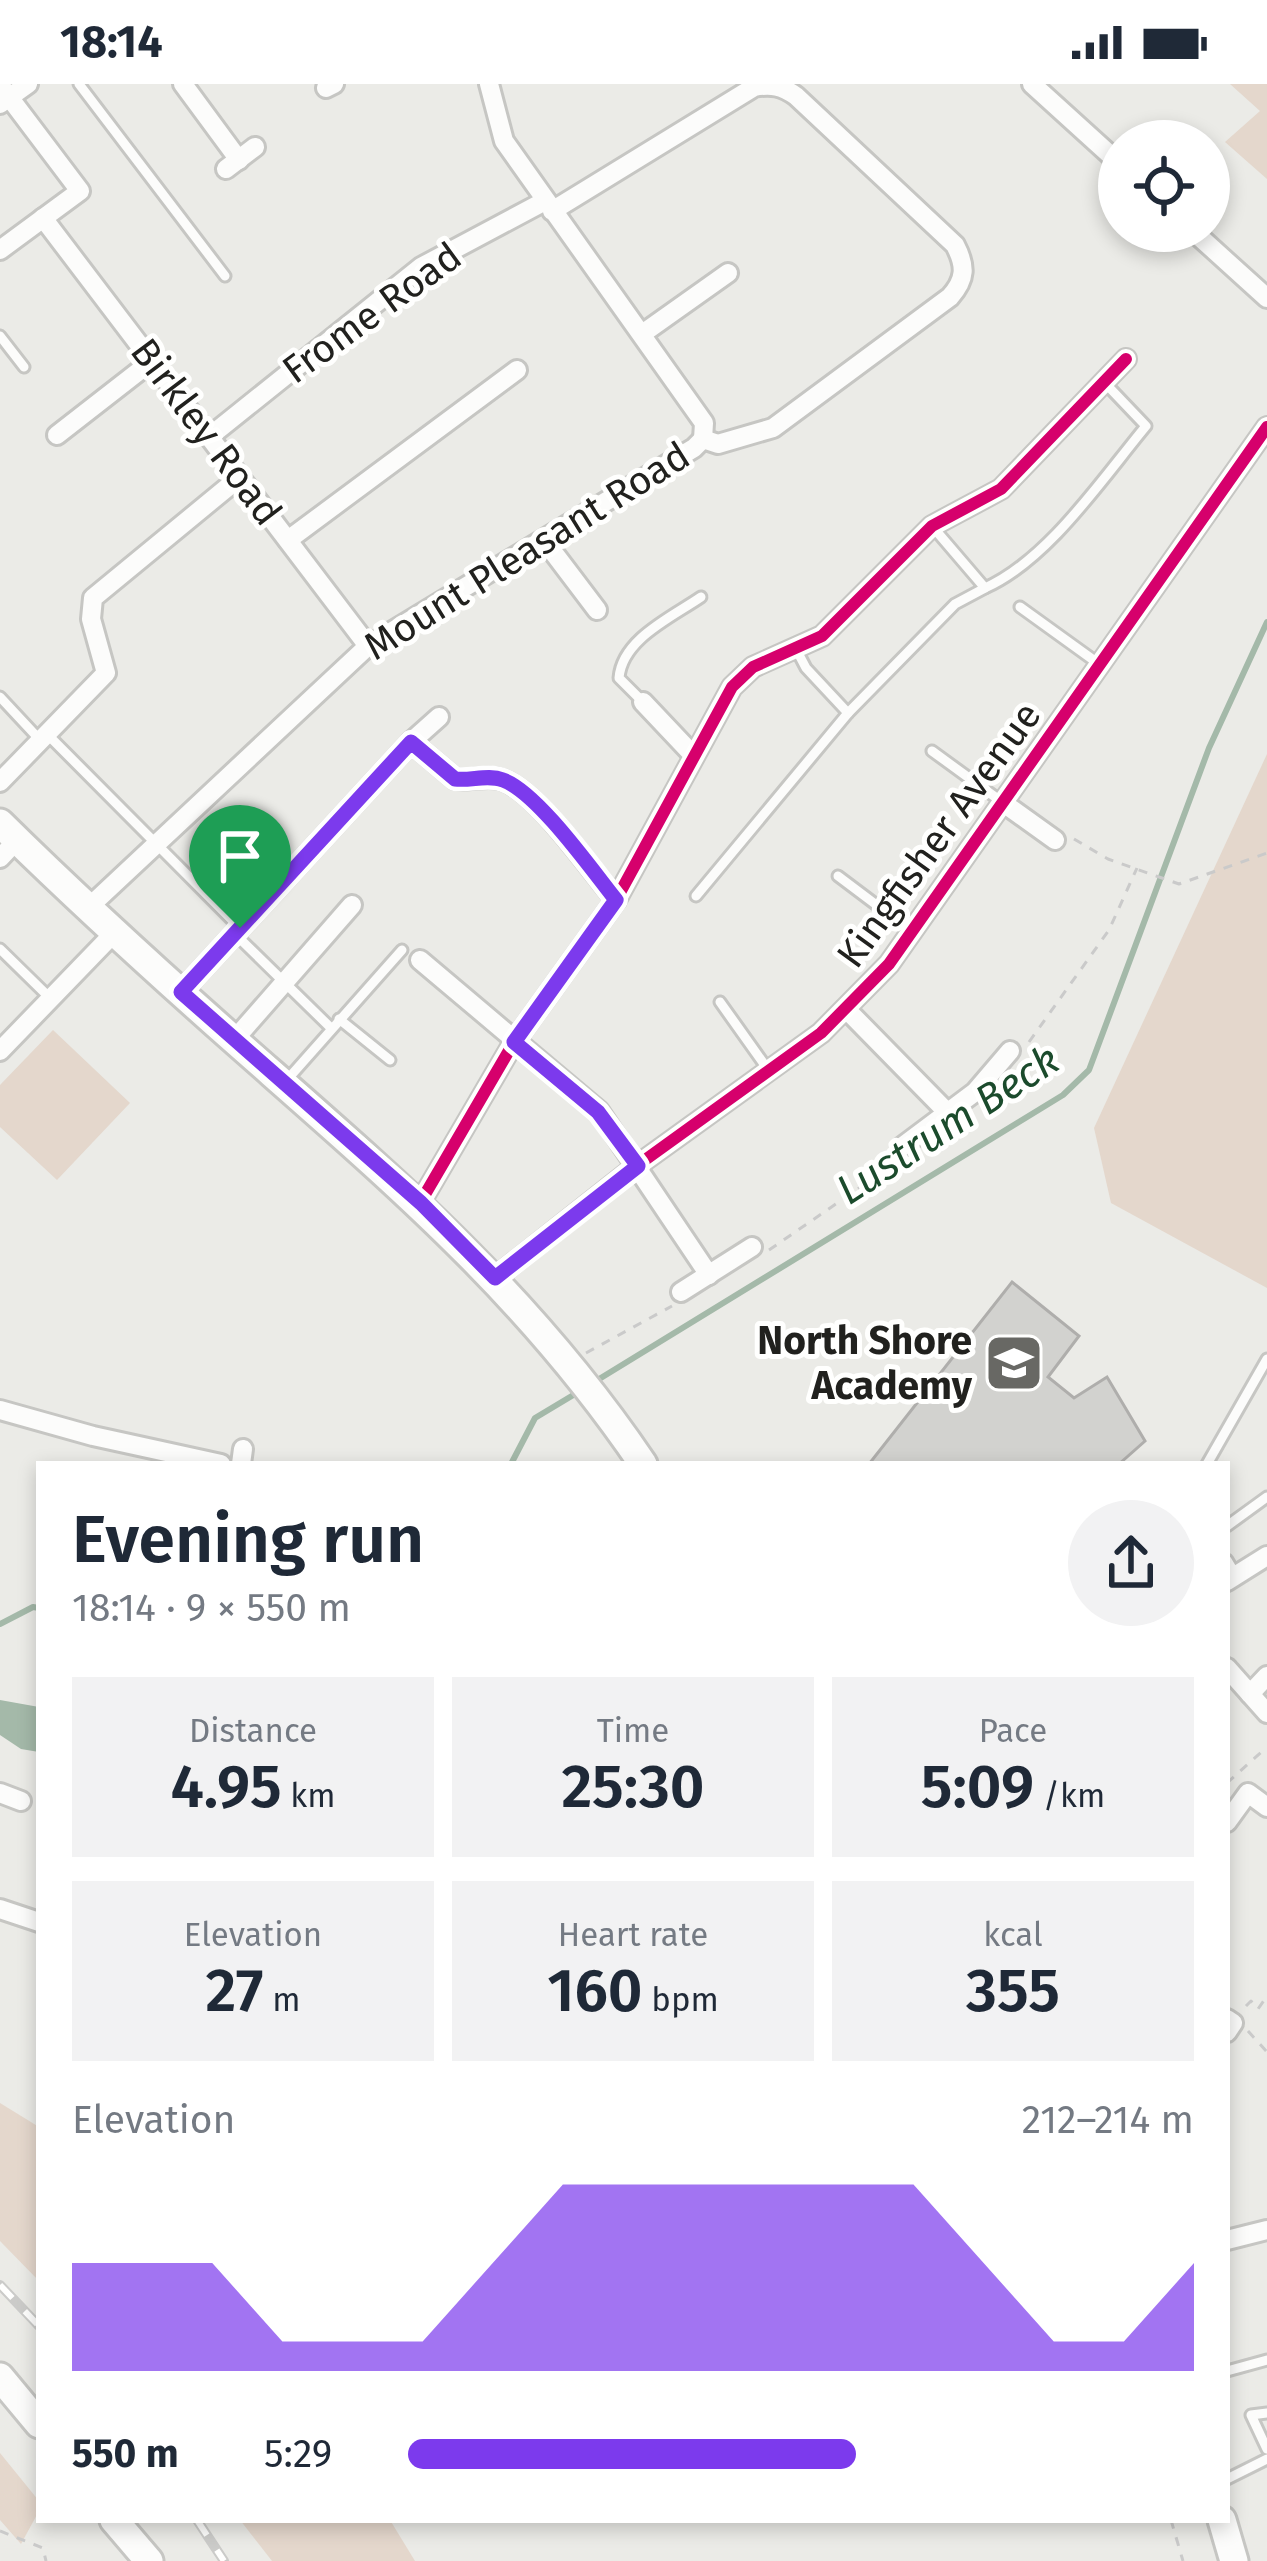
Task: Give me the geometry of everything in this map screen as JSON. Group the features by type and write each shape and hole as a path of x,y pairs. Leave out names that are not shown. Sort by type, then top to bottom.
{"main road":[{"path":"6,840 421,1203 495,1278 584,1382 641,1461"},
{"path":"0,2377 36,2420"},
{"path":"117,2523 149,2561"},
{"path":"1223,2523 1234,2561"}],"street":[{"path":"0,250 80,191 3,96 28,84"},
{"path":"183,84 240,159"},
{"path":"490,84 504,141 704,423 703,439"},
{"path":"1032,84 1098,145"},
{"name":"Frome Road","path":"208,436 421,267 548,206 754,87 784,87 955,245 964,272 961,286 773,428 718,444 703,439"},
{"name":"Birkley Road","path":"43,218 368,646"},
{"path":"1216,252 1267,298"},
{"path":"642,334 728,273"},
{"path":"421,1203 514,1042 616,900 741,677 822,636 932,526 1001,489 1126,359"},
{"path":"57,435 152,361"},
{"path":"288,539 517,370"},
{"name":"Kingfisher Avenue","path":"495,1278 847,1010 889,964 1100,664 1259,456 1267,427"},
{"name":"Mount Pleasant Road","path":"88,908 368,646 703,439"},
{"path":"0,782 106,674 91,619 93,598 240,477"},
{"path":"544,540 597,610"},
{"path":"643,703 694,756"},
{"path":"181,992 439,717"},
{"path":"411,742 455,779 492,777 512,784 553,823 616,900"},
{"path":"1002,802 1055,840"},
{"path":"234,1040 352,905"},
{"path":"0,1051 113,933"},
{"path":"420,960 589,1102 638,1166 709,1275"},
{"path":"847,1010 948,1113"},
{"path":"903,1146 975,1092 1014,1054"},
{"path":"681,1292 752,1247"},
{"path":"0,1409 207,1461"},
{"path":"1230,1572 1267,1556"},
{"path":"1230,1671 1267,1712"},
{"path":"1250,1694 1267,1676"},
{"path":"0,1792 21,1801"},
{"path":"1230,1818 1248,1793 1267,1807"},
{"path":"0,1910 36,1921"},
{"path":"1230,2239 1267,2230"}],"lane":[{"path":"79,84 225,276"},
{"path":"0,336 24,367"},
{"path":"696,896 848,713 955,604 1007,578 1076,512 1146,426 1106,383"},
{"path":"932,526 985,588"},
{"path":"643,703 619,678 625,657 637,642 701,597"},
{"path":"1020,607 1100,664"},
{"path":"796,649 806,668 848,713"},
{"path":"0,697 155,843 331,1028"},
{"path":"932,752 1002,802"},
{"path":"838,876 911,931"},
{"path":"0,949 50,997"},
{"path":"284,1084 402,950"},
{"path":"720,1002 769,1071"},
{"path":"339,1018 390,1060"},
{"path":"1210,1461 1267,1359"},
{"path":"1230,1524 1267,1497"},
{"path":"1230,2370 1267,2360"},
{"path":"1267,2414 1251,2414 1267,2450"},
{"path":"1230,2478 1267,2459"}],"path":[{"path":"1055,840 1062,831 1094,853 1179,884 1267,853"},
{"path":"1014,1054 1073,985 1109,930 1137,868"},
{"path":"1230,1780 1267,1748"},
{"path":"1230,2024 1250,2000 1258,2009 1267,1996"},
{"path":"1230,2025 1245,2027 1267,2052"},
{"path":"1172,2523 1183,2561"},
{"path":"0,2531 43,2548 46,2561"}],"shaded area":[{"path":"1230,84 1267,84 1267,179 1230,146 1230,138 1260,111"},
{"path":"1267,754 1267,1288 1111,1203 1094,1128"},
{"path":"53,1030 130,1103 57,1180 0,1127 0,1085"},
{"path":"0,1700 36,1706 36,1752 21,1749 0,1735"},
{"path":"0,2103 36,2125 36,2278 0,2241"},
{"path":"0,2453 36,2497 36,2516 21,2544 0,2520"},
{"path":"242,2523 392,2523 415,2561 272,2561"}],"building":[{"path":"1012,1282 1079,1336 1048,1377 1074,1398 1107,1377 1145,1441 1122,1461 871,1461"}],"waterway":[{"name":"Lustrum Beck","path":"591,1384 1063,1095 1089,1070 1209,748 1267,622"},
{"name":"Lustrum Beck","path":"513,1461 535,1418 580,1391"},
{"path":"0,1624 36,1608"}],"railway":[{"path":"0,2285 36,2323"},
{"path":"199,2523 224,2561"}],"cycle path":[{"path":"420,1203 514,1042 616,900 732,687 753,667 822,636 932,526 1001,489 1126,359"},
{"path":"495,1278 638,1165 821,1033 889,964 1267,427"}],"place":[{"name":"North Shore Academy","path":"1014,1363"}],"route":[{"path":"411,742 455,779 492,777 512,784 553,823 616,900 514,1042 580,1093 615,1131 638,1166 495,1278 421,1203 181,992 240,928 411,742"}]}
